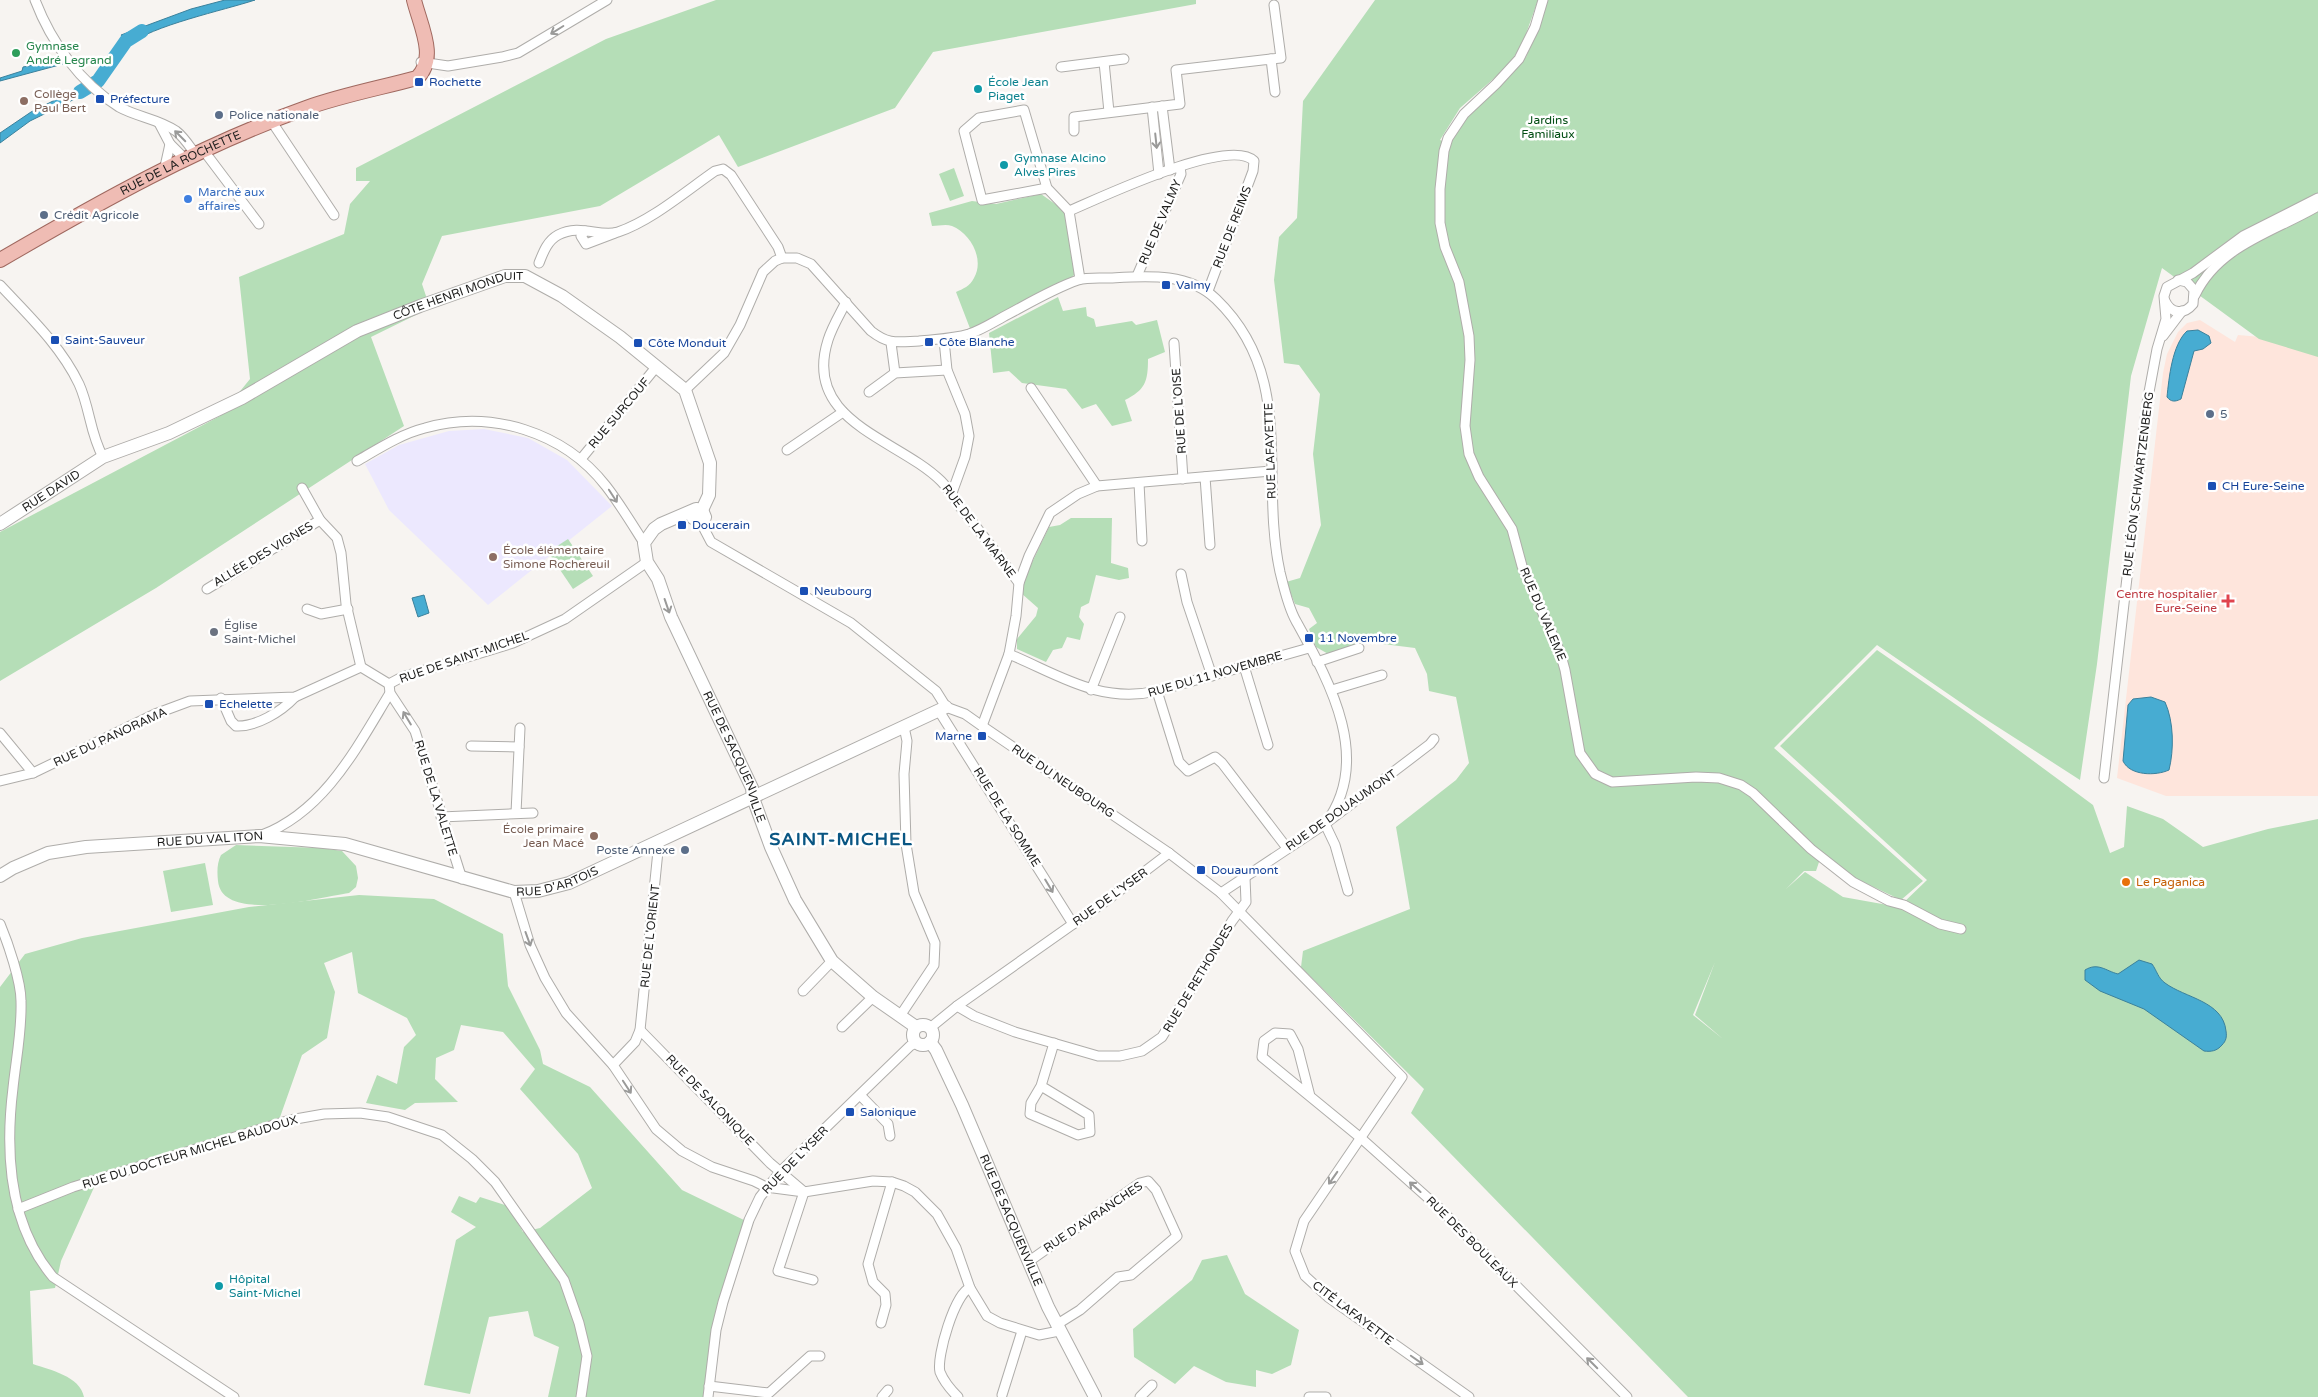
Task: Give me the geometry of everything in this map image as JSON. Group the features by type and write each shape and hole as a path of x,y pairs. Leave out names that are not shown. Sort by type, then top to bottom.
{"main road":[{"path":"408,0 424,63"},
{"path":"414,0 429,55 424,63"},
{"name":"RUE DE LA ROCHETTE","path":"0,260 69,220 195,155 307,107 417,78 424,71 424,63"}],"street":[{"path":"35,0 45,27 85,79 96,90 121,108 176,131 195,155 259,224"},
{"path":"424,63 448,66 502,58 518,52 604,0"},
{"name":"RUE DU VALEME","path":"1543,0 1535,28 1519,59 1464,114 1452,131 1444,151 1440,189 1440,223 1448,255 1459,282 1469,336 1470,360 1465,426 1469,454 1479,477 1512,529 1524,572 1558,645 1566,670 1577,743 1583,758 1590,769 1600,778 1618,783 1696,777 1719,778 1735,782 1753,793 1799,838 1853,882 1940,924 1961,929"},
{"path":"1074,131 1074,117 1180,104 1176,70 1281,58 1274,6"},
{"path":"1061,67 1124,59"},
{"path":"1271,59 1276,92"},
{"path":"1104,62 1109,112"},
{"path":"1157,107 1170,170"},
{"path":"1157,107 1159,174"},
{"path":"644,543 654,529 661,524 698,514 709,495 710,463 686,390 724,353 740,325 763,272 774,261 782,258 797,258 811,264 871,331 882,340 891,343 944,340 971,333 1080,279 1069,211 1048,188 1024,110 979,118 964,131 982,200 1048,188"},
{"path":"272,122 334,215"},
{"path":"159,123 170,144 195,155"},
{"path":"164,171 170,144"},
{"name":"RUE DE REIMS","path":"1180,167 1199,160 1231,154 1250,157 1254,162 1253,171 1208,291"},
{"path":"1069,211 1180,167"},
{"name":"RUE DE VALMY","path":"1137,276 1181,174 1180,167"},
{"path":"539,263 546,246 556,236 573,229 616,233 632,226 715,171 723,169 731,175 778,247 782,258"},
{"path":"2318,198 2243,236 2192,273 2166,287 2164,300 2173,310 2182,312 2193,304 2201,281 2233,250 2245,242 2318,206"},
{"name":"CÔTE HENRI MONDUIT","path":"102,457 169,432 242,398 357,331 505,276 525,276 535,279 620,337 686,390"},
{"name":"RUE LAFAYETTE","path":"1080,279 1158,276 1180,280 1208,291 1229,312 1251,343 1261,366 1270,413 1274,537 1280,569 1293,615 1332,690 1344,730 1348,752 1343,791 1332,815 1325,824"},
{"path":"2178,280 2191,286 2195,295"},
{"path":"0,285 56,348 71,369 85,400 94,443 102,457"},
{"name":"RUE LÉON SCHWARTZENBERG","path":"2104,778 2152,372 2166,319 2164,300"},
{"name":"RUE DE LA MARNE","path":"846,302 828,340 825,363 826,381 831,398 843,412 862,428 940,480 952,493 1019,583 1016,616 1009,654 982,726"},
{"name":"RUE LÉON SCHWARTZENBERG","path":"2160,340 2182,312"},
{"path":"944,340 947,370 965,414 969,436 965,457 952,493"},
{"path":"891,343 895,373"},
{"name":"RUE DE L'OISE","path":"1174,343 1183,479"},
{"name":"RUE SURCOUF","path":"581,459 658,366"},
{"path":"869,392 895,373 947,370"},
{"path":"1031,388 1097,486"},
{"path":"787,450 843,412"},
{"path":"357,461 424,428 474,421 525,429 553,441 581,459 606,485 644,543 647,562"},
{"name":"RUE DAVID","path":"0,524 102,457"},
{"path":"1019,583 1029,556 1050,513 1078,494 1097,486 1271,471"},
{"path":"1205,477 1210,545"},
{"path":"1139,483 1142,541"},
{"path":"302,488 320,520 337,538 348,609 361,667 389,688"},
{"path":"698,514 711,542 851,624 936,691 943,709"},
{"name":"ALLÉE DES VIGNES","path":"207,589 320,520"},
{"name":"RUE DE SAINT-MICHEL","path":"389,688 402,677 513,643 565,619 647,562"},
{"name":"RUE DE SACQUENVILLE","path":"647,562 658,580 671,618 752,788 753,798 771,847 795,900 832,961 873,997 916,1027"},
{"path":"1181,574 1187,602 1212,676"},
{"path":"306,609 321,614 348,609"},
{"path":"1091,690 1120,617"},
{"name":"RUE DU 11 NOVEMBRE","path":"1009,654 1091,690 1116,695 1141,695 1309,648"},
{"path":"1317,662 1359,648"},
{"path":"1244,666 1268,745"},
{"name":"RUE DU PANORAMA","path":"221,698 231,722 236,726 246,726 284,708 295,697 361,667"},
{"path":"1332,690 1382,674"},
{"name":"RUE DE LA VALETTE","path":"389,688 415,732 462,879"},
{"name":"RUE DU VAL ITON","path":"0,876 12,868 48,853 86,846 259,836 277,829 310,804 339,776 389,688"},
{"path":"1157,691 1179,762 1188,771 1215,758 1222,762 1287,848"},
{"name":"RUE DU PANORAMA","path":"0,781 33,773 155,714 190,701 221,698 295,697"},
{"name":"RUE DU NEUBOURG","path":"943,709 965,714 1169,854 1221,893 1402,1078"},
{"name":"RUE D'ARTOIS","path":"259,836 345,844 462,879 514,892 538,891 569,883 943,709"},
{"name":"RUE DE LA SOMME","path":"943,709 1073,924"},
{"path":"900,1016 934,965 935,943 914,893 906,844 904,774 907,741 904,727"},
{"path":"516,813 520,728"},
{"path":"0,733 33,773"},
{"name":"RUE DE DOUAUMONT","path":"1221,893 1325,824 1434,739"},
{"path":"471,746 519,747"},
{"path":"441,817 532,813"},
{"path":"284,824 283,831 288,838"},
{"path":"1325,824 1335,845 1348,890"},
{"name":"RUE DE L'ORIENT","path":"640,1030 659,841"},
{"name":"RUE DE L'YSER","path":"930,1028 957,1006 1169,854"},
{"path":"1240,912 1246,902 1245,878"},
{"path":"514,892 530,945 545,978 566,1013 613,1065 656,1129 682,1151 712,1167 754,1180 766,1187 804,1192 873,1182 892,1182 915,1192 937,1214 956,1248 970,1288 987,1316 1000,1323 1039,1335 1058,1328"},
{"name":"RUE DE RETHONDES","path":"957,1006 974,1016 1015,1032 1098,1056 1120,1056 1142,1051 1162,1037 1232,921 1240,912"},
{"path":"0,924 6,937 21,1000 19,1042 8,1131 13,1188 18,1209 34,1250 53,1277 234,1397"},
{"path":"803,990 832,961"},
{"path":"842,1026 873,997"},
{"path":"922,1025 930,1028 933,1034 923,1042 913,1036 916,1027 922,1025"},
{"path":"613,1065 635,1042 640,1030"},
{"name":"RUE DE SALONIQUE","path":"640,1030 780,1172 804,1192"},
{"name":"RUE DES BOULEAUX","path":"1310,1096 1298,1049 1290,1034 1275,1032 1264,1041 1262,1057 1362,1139 1438,1207 1627,1397"},
{"name":"RUE DE SACQUENVILLE","path":"923,1042 936,1050 962,1105 1058,1328 1095,1397"},
{"name":"RUE DE L'YSER","path":"708,1397 716,1330 723,1302 749,1220 766,1187 910,1046 923,1042"},
{"path":"1041,1086 1089,1115 1090,1132 1078,1135 1030,1114 1031,1103 1041,1086 1054,1043"},
{"name":"CITÉ LAFAYETTE","path":"1402,1078 1362,1139 1304,1220 1295,1251 1305,1276 1328,1297 1468,1397"},
{"path":"860,1095 888,1124 890,1136"},
{"name":"RUE DU DOCTEUR MICHEL BAUDOUX","path":"18,1209 73,1188 290,1120 324,1114 360,1113 408,1122 442,1135 478,1164 495,1182 564,1280 579,1323 587,1356 581,1397"},
{"name":"RUE D'AVRANCHES","path":"1028,1262 1140,1183 1148,1181 1156,1190 1177,1236 1131,1275 1118,1277 1058,1328"},
{"path":"881,1323 886,1305 885,1294 873,1282 868,1264 892,1182"},
{"path":"804,1192 778,1270 814,1280"},
{"path":"958,1397 948,1386 940,1371 940,1360 947,1329 959,1295 965,1289 970,1288"},
{"path":"1002,1396 1022,1331"},
{"path":"709,1386 771,1395 810,1356 820,1356"},
{"path":"1140,1397 1152,1385"},
{"path":"1306,1395 1326,1397"}],"shaded area":[{"name":"Centre hospitalier Eure-Seine","path":"2200,320 2235,342 2238,335 2273,338 2318,353 2318,796 2166,796 2117,778 2163,373 2167,354 2178,332 2187,323"},
{"name":"École élémentaire Simone Rochereuil","path":"484,429 528,438 567,460 612,506 488,605 389,510 365,464 399,445 449,431"}],"green space":[{"path":"716,0 1196,0 1196,4 933,52 895,108 738,167 719,135 600,206 442,236 422,284 430,308 371,337 404,426 156,588 0,681 0,532 220,416 250,379 239,277 344,234 350,204 370,181 356,181 356,168 606,39"},
{"name":"Jardins Familiaux","path":"1375,0 1538,0 1522,45 1507,67 1460,108 1440,140 1450,144 1467,118 1526,57 1543,17 1546,0 2318,0 2318,357 2259,339 2162,268 2131,376 2097,664 2080,780 1976,713 1877,645 1774,748 1923,881 1901,900 1857,879 1822,853 1816,871 1804,871 1786,889 1805,872 1843,897 1899,907 1927,880 1780,746 1877,650 1971,715 2093,805 2110,853 2124,847 2127,806 2163,819 2203,847 2268,829 2318,819 2318,1397 1688,1397 1411,1113 1424,1089 1301,967 1303,951 1410,909 1396,827 1456,780 1469,763 1456,697 1429,691 1427,674 1415,648 1367,642 1330,655 1316,647 1309,629 1317,623 1309,608 1295,604 1286,582 1300,578 1321,525 1313,454 1320,394 1299,365 1284,363 1274,280 1279,237 1297,218 1303,101","holes":["1715,962 1695,1015 1723,1039 1693,1015"]},
{"path":"954,168 964,196 950,201 939,174"},
{"path":"1041,194 1065,211 1076,270 1074,275 1067,282 971,331 956,292 968,285 974,278 977,271 977,255 965,234 950,225 932,226 929,213 972,201 996,204"},
{"path":"1058,297 1063,311 1086,307 1087,316 1094,319 1096,327 1132,321 1136,325 1157,320 1165,352 1148,359 1144,384 1137,393 1125,400 1132,421 1112,426 1096,404 1082,409 1066,389 1022,383 1009,371 993,373 989,333"},
{"path":"1071,518 1112,518 1111,563 1128,568 1129,578 1119,580 1096,575 1089,603 1081,607 1079,617 1084,624 1080,640 1067,637 1062,648 1053,650 1046,662 1017,649 1017,639 1036,616 1038,608 1021,593 1026,575 1049,527 1060,525"},
{"path":"568,539 593,576 573,589 548,552"},
{"path":"236,845 322,848 342,851 356,866 358,878 356,887 349,893 274,905 254,905 236,902 224,894 218,881 217,871 221,855"},
{"path":"205,863 213,905 171,912 163,871"},
{"path":"359,895 434,899 503,934 508,986 540,1050 543,1064 590,1087 682,1190 746,1221 713,1333 706,1397 548,1397 559,1347 534,1336 528,1311 489,1317 470,1394 424,1385 456,1240 476,1227 451,1212 459,1196 476,1203 480,1197 508,1206 523,1232 540,1228 592,1188 578,1154 520,1089 535,1069 503,1032 461,1025 454,1050 436,1058 435,1079 458,1102 415,1103 405,1110 366,1103 377,1075 397,1084 404,1047 416,1035 407,1018 358,993 352,952 324,963 335,992 327,1038 302,1055 279,1120 96,1183 61,1261 55,1288 30,1291 33,1364 71,1379 77,1384 84,1397 0,1397 0,987 25,954 82,938 249,907"},
{"path":"1227,1255 1245,1294 1299,1330 1291,1365 1272,1374 1256,1370 1256,1387 1226,1382 1194,1366 1175,1384 1134,1357 1133,1329 1192,1280 1202,1260"}],"water":[{"path":"225,0 255,0 153,31 129,45 121,35 191,9"},
{"path":"114,54 119,60 102,85 94,77 104,69"},
{"path":"60,60 63,64 0,81 0,78 22,71 23,67"},
{"path":"83,86 89,92 30,121 0,143 0,133 31,112"},
{"path":"2198,330 2209,336 2211,343 2203,349 2194,351 2181,399 2172,401 2167,397 2170,371 2175,353 2182,337 2187,331"},
{"path":"424,595 429,613 418,617 412,598"},
{"path":"2151,697 2165,702 2168,710 2172,727 2172,754 2169,770 2151,774 2131,770 2123,761 2128,705 2133,699"},
{"path":"2139,960 2152,964 2159,977 2165,983 2202,1001 2218,1013 2223,1021 2226,1037 2218,1049 2204,1051 2144,1009 2100,991 2085,980 2085,970 2090,968 2098,967 2118,974"}],"waterway":[{"path":"80,92 98,81 126,41 142,31"}],"place":[{"name":"Gymnase André Legrand","path":"16,53"},
{"name":"Rochette","path":"419,82"},
{"name":"École Jean Piaget","path":"978,89"},
{"name":"Préfecture","path":"100,99"},
{"name":"Collège Paul Bert","path":"24,101"},
{"name":"Police nationale","path":"219,115"},
{"name":"Gymnase Alcino Alves Pires","path":"1004,165"},
{"name":"Marché aux affaires","path":"188,199"},
{"name":"Crédit Agricole","path":"44,215"},
{"name":"Valmy","path":"1166,285"},
{"name":"Saint-Sauveur","path":"55,340"},
{"name":"Côte Blanche","path":"929,342"},
{"name":"Côte Monduit","path":"638,343"},
{"name":"5","path":"2210,414"},
{"name":"CH Eure-Seine","path":"2212,486"},
{"name":"Doucerain","path":"682,525"},
{"name":"École élémentaire Simone Rochereuil","path":"493,557"},
{"name":"Neubourg","path":"804,591"},
{"name":"Centre hospitalier Eure-Seine","path":"2228,601"},
{"name":"Église Saint-Michel","path":"214,632"},
{"name":"11 Novembre","path":"1309,638"},
{"name":"Echelette","path":"209,704"},
{"name":"Marne","path":"982,736"},
{"name":"École primaire Jean Macé","path":"594,836"},
{"name":"Poste Annexe","path":"685,850"},
{"name":"Douaumont","path":"1201,870"},
{"name":"Le Paganica","path":"2126,882"},
{"name":"Salonique","path":"850,1112"},
{"name":"Hôpital Saint-Michel","path":"219,1286"}],"district":[{"name":"SAINT-MICHEL","path":"841,839"}]}
